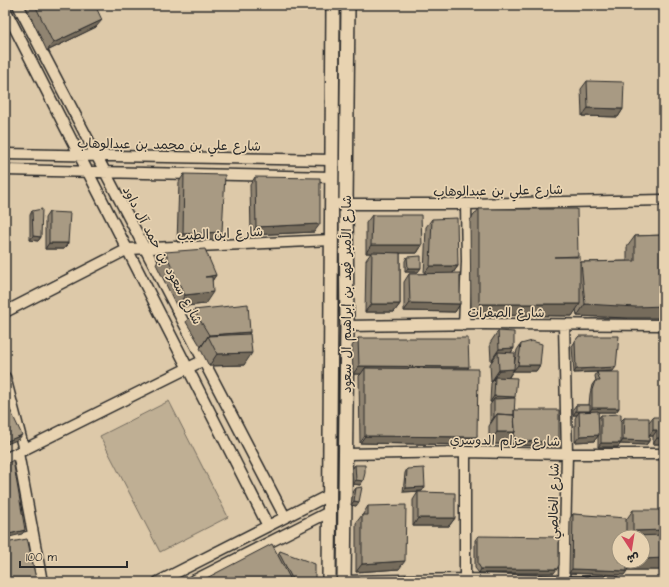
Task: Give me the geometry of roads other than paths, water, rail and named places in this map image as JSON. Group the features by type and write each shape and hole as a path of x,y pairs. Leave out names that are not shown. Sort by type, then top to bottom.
{"main road":[{"name":"شارع الأمير فهد بن إبراهيم ال سعود","path":"329,582 333,5"},
{"name":"شارع الأمير فهد بن إبراهيم ال سعود","path":"344,581 347,326 346,204 348,5"}],"street":[{"path":"18,5 11,10 6,11 268,526"},
{"name":"شارع سعود بن حمد آل داود","path":"18,5 285,517"},
{"name":"شارع علي بن محمد بن عبدالوهاب","path":"5,154 332,160"},
{"path":"5,170 332,177"},
{"name":"شارع علي بن عبدالوهاب","path":"332,204 466,204 664,200"},
{"path":"464,325 467,262 466,204"},
{"name":"شارع ابن الطيب","path":"5,312 128,249 332,240"},
{"path":"166,325 181,317"},
{"name":"شارع الخالصي","path":"564,325 567,454 564,581"},
{"name":"شارع الصفرات","path":"347,326 664,325"},
{"path":"5,459 204,360"},
{"path":"6,382 21,451 32,536 42,582"},
{"path":"464,452 465,581"},
{"name":"شارع حزام الدوسري","path":"346,454 464,452 664,454"},
{"path":"158,582 329,494"},
{"path":"191,582 329,512"},
{"path":"5,542 32,536"},
{"path":"344,581 615,582"}]}
